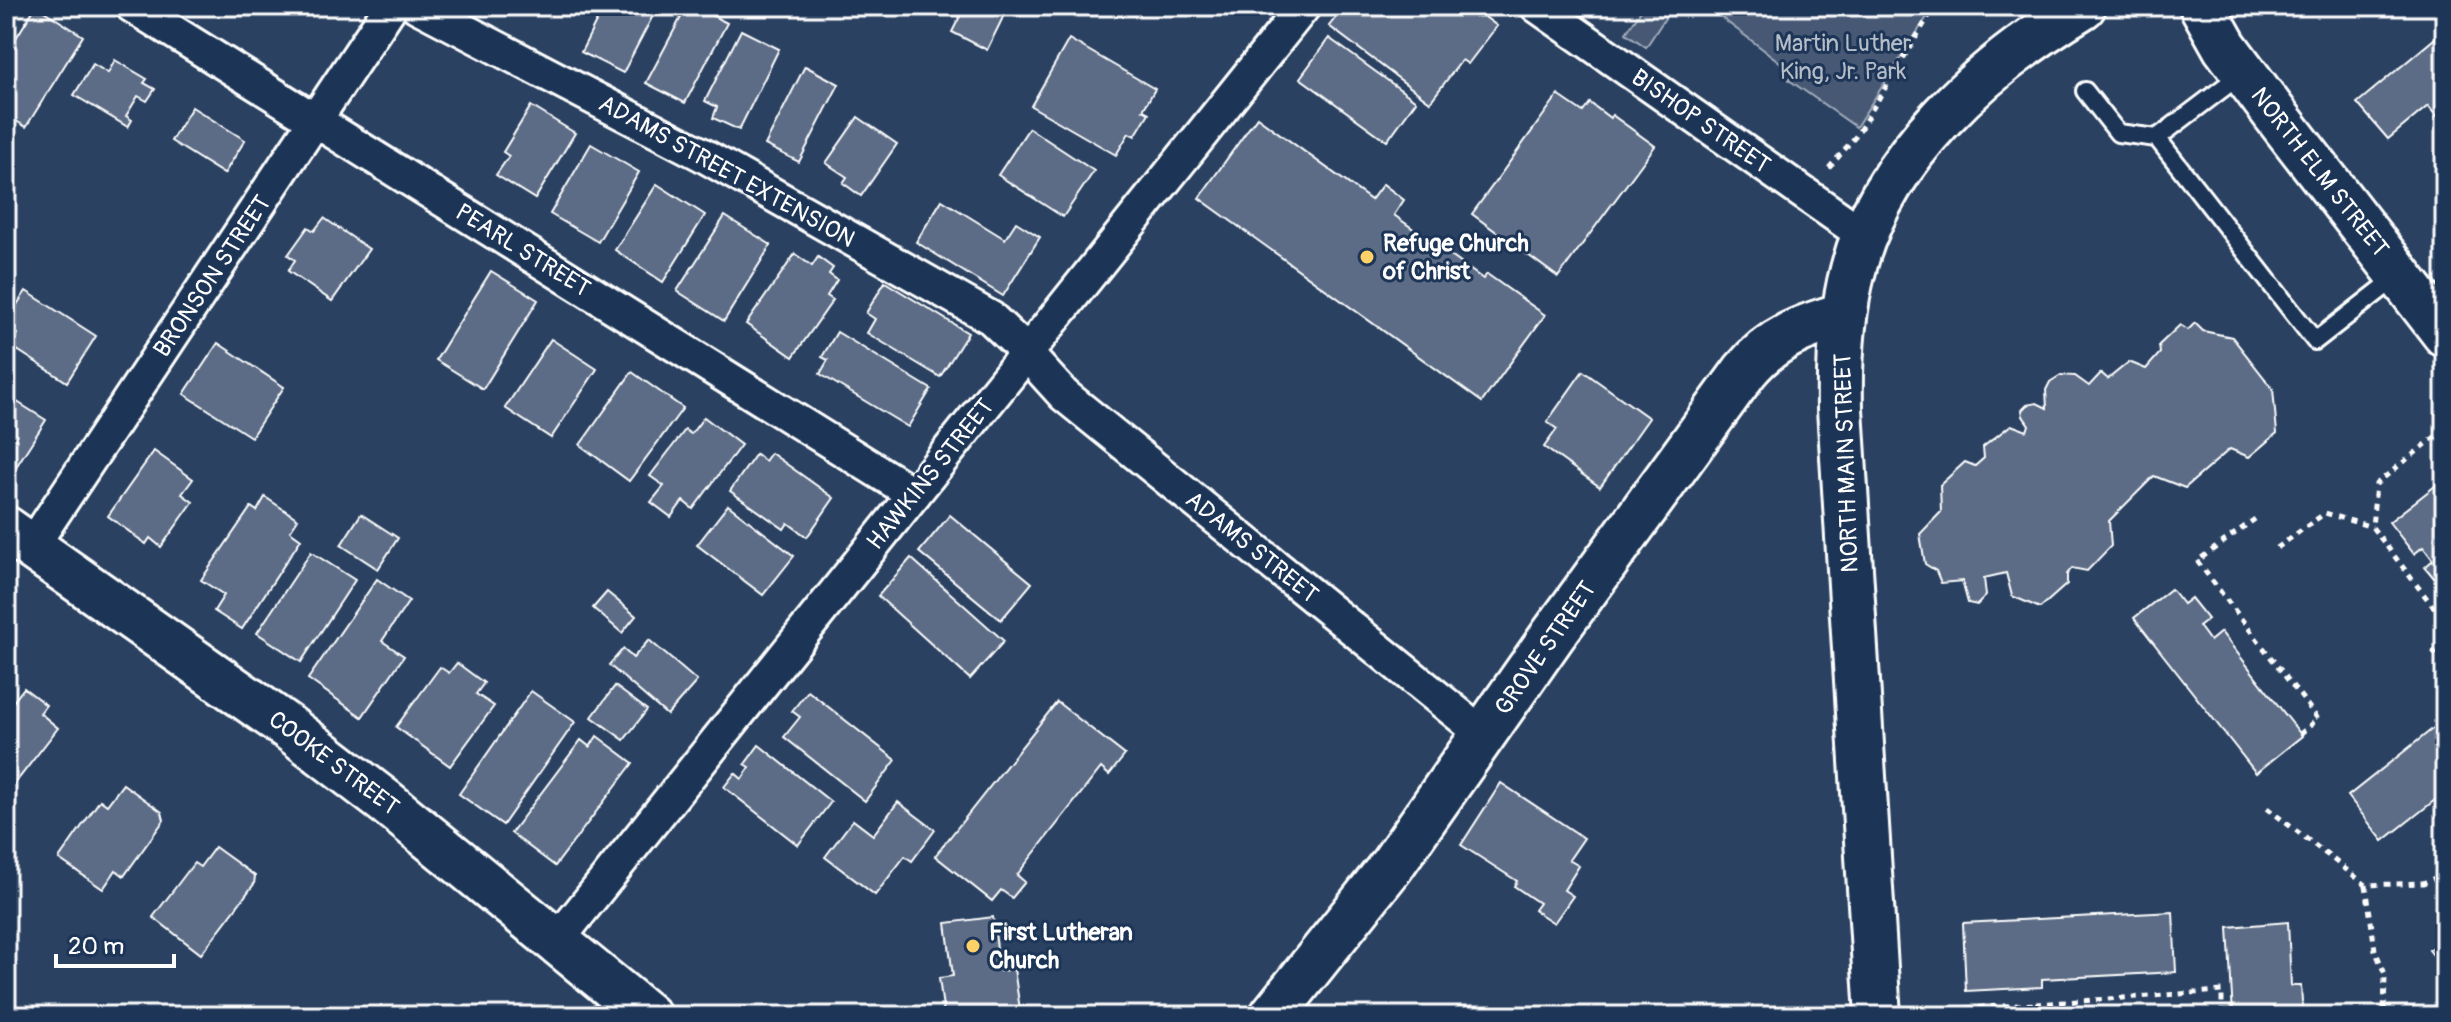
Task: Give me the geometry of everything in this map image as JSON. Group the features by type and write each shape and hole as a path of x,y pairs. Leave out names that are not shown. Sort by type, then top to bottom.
{"main road":[{"name":"NORTH MAIN STREET","path":"1878,1015 1840,409 1839,373 1844,315 1854,267 1865,236 1893,179 1916,148 1955,105 2000,64 2083,6"},
{"name":"NORTH ELM STREET","path":"2202,6 2225,47 2445,334"},
{"name":"GROVE STREET","path":"1272,1016 1392,865 1755,358 1785,335 1844,315"},
{"name":"COOKE STREET","path":"19,538 289,728 411,822 648,1016"}],"street":[{"name":"PEARL STREET","path":"132,6 914,494"},
{"name":"BRONSON STREET","path":"19,538 315,121 391,6"},
{"name":"ADAMS STREET EXTENSION","path":"417,6 703,155 978,310 1002,328 1026,354"},
{"name":"HAWKINS STREET","path":"556,942 1304,6"},
{"name":"BISHOP STREET","path":"1537,6 1865,236"},
{"name":"ADAMS STREET","path":"1026,354 1064,395 1484,735"}],"lane":[{"path":"2085,91 2118,133 2157,138 2244,72"},
{"path":"2157,138 2315,341 2399,275"}],"path":[{"path":"1824,171 1856,136 1935,6"},
{"path":"2372,527 2376,484 2445,429"},
{"path":"2277,548 2325,513 2372,527 2445,622"},
{"path":"2255,519 2197,561 2318,719 2300,734"},
{"path":"2445,643 2434,652 2445,666"},
{"path":"2267,808 2366,885 2423,883 2445,874"},
{"path":"2366,885 2375,950 2385,974 2384,1016"},
{"path":"1878,1015 2222,991 2222,1016"},
{"path":"2036,1004 2038,1016"}],"green space":[{"path":"1644,6 1673,6 1646,47 1626,33"},
{"name":"Martin Luther King, Jr. Park","path":"1706,6 1934,6 1856,127 1789,80 1793,72"}],"building":[{"path":"36,6 83,36 26,127 6,115 6,54"},
{"path":"604,6 658,6 623,73 581,52"},
{"path":"687,6 694,6 727,23 685,103 646,83"},
{"path":"965,6 1022,6 1018,14 1007,9 987,50 952,32"},
{"path":"1345,6 1470,6 1497,26 1468,64 1462,60 1430,102 1329,26"},
{"path":"741,30 779,49 739,130 713,118 717,107 705,101"},
{"path":"2445,30 2445,110 2437,117 2428,106 2388,139 2357,103"},
{"path":"1329,38 1416,101 1387,141 1300,78"},
{"path":"1069,39 1155,89 1143,110 1149,113 1135,136 1129,133 1116,155 1031,106"},
{"path":"115,60 147,79 144,83 155,89 147,101 138,96 126,116 132,120 128,127 74,95 93,64 108,73"},
{"path":"805,66 839,84 799,162 765,145"},
{"path":"1558,95 1583,112 1590,103 1655,146 1558,277 1472,214"},
{"path":"531,106 575,133 535,199 496,175 509,156 503,152"},
{"path":"192,107 245,140 224,174 171,141"},
{"path":"858,117 897,144 861,196 843,183 847,177 826,163"},
{"name":"Refuge Church of Christ","path":"1257,117 1371,200 1383,184 1404,200 1394,215 1483,279 1487,274 1545,315 1482,402 1199,198"},
{"path":"1029,128 1094,171 1063,217 998,175"},
{"path":"591,144 639,172 598,242 550,214"},
{"path":"657,184 705,215 663,282 615,250"},
{"path":"942,200 1005,239 1016,222 1040,237 1003,296 916,242"},
{"path":"725,216 771,245 724,321 677,291"},
{"path":"324,218 369,249 332,301 288,271 295,260 288,255 308,227 314,231"},
{"path":"795,254 812,266 818,257 833,268 829,274 837,280 827,296 833,300 793,357 746,324"},
{"path":"491,271 538,300 483,389 436,360"},
{"path":"885,282 968,333 940,377 867,333 875,319 866,313"},
{"path":"26,291 96,336 67,382 11,346 18,334 6,326 6,321"},
{"path":"2195,323 2203,331 2232,337 2273,389 2277,433 2249,457 2230,449 2185,488 2154,476 2109,521 2111,546 2087,571 2072,568 2067,574 2067,584 2040,608 2012,596 2006,573 1984,578 1986,596 1977,605 1968,603 1962,581 1941,583 1936,571 1925,564 1920,534 1941,512 1940,485 1965,462 1975,466 1984,458 1983,447 2011,425 2027,431 2029,425 2022,410 2027,405 2037,403 2047,408 2046,390 2050,382 2061,375 2075,376 2089,386 2101,373 2108,379 2129,362 2146,369 2160,353 2159,345 2180,325 2188,330"},
{"path":"837,332 931,389 908,427 820,374 828,360 822,357"},
{"path":"551,339 597,369 551,438 505,408"},
{"path":"218,343 284,387 251,437 184,394"},
{"path":"1583,371 1649,418 1600,487 1544,447 1557,429 1547,422"},
{"path":"632,372 683,408 629,481 580,445"},
{"path":"6,395 46,420 16,467 6,461"},
{"path":"704,417 741,445 693,509 683,501 671,517 651,502 664,486 650,476 685,430 691,434"},
{"path":"154,451 193,479 182,494 193,502 161,547 150,538 146,544 108,516"},
{"path":"771,453 834,498 807,537 788,523 784,529 730,491 756,454 765,461"},
{"path":"2444,479 2443,589 2425,567 2433,560 2423,547 2414,554 2389,522"},
{"path":"265,497 298,519 290,531 301,539 242,629 214,611 224,595 201,580 251,507 257,511"},
{"path":"728,505 794,556 763,595 697,545"},
{"path":"361,514 398,538 378,569 341,545"},
{"path":"950,515 1032,583 1001,620 919,552"},
{"path":"311,552 355,580 301,662 257,633"},
{"path":"911,558 1004,641 970,679 878,596"},
{"path":"377,579 409,601 382,641 404,656 362,717 308,679"},
{"path":"2171,589 2183,604 2191,598 2208,619 2199,626 2210,641 2221,632 2302,736 2256,773 2134,618"},
{"path":"607,592 636,616 622,633 593,608"},
{"path":"649,640 697,681 667,715 609,665 623,649 633,658"},
{"path":"457,663 484,683 476,694 494,706 450,766 396,727 440,667 449,673"},
{"path":"615,686 647,710 624,740 592,717"},
{"path":"24,688 46,705 40,713 58,728 6,795 6,711"},
{"path":"531,691 575,722 503,825 459,794"},
{"path":"808,691 896,760 865,801 784,737 800,717 792,711"},
{"path":"1057,702 1125,755 1109,775 1101,768 1017,875 1025,882 1012,898 1001,890 992,901 935,856"},
{"path":"2445,719 2445,803 2441,806 2435,800 2383,841 2348,796"},
{"path":"597,736 633,763 555,866 511,833 581,740 590,747"},
{"path":"759,745 831,802 798,845 724,787 735,773 742,779 750,767 745,764"},
{"path":"1501,783 1584,838 1569,860 1579,866 1564,890 1573,896 1554,923 1534,910 1539,903 1514,886 1517,881 1461,845"},
{"path":"123,784 162,812 164,820 124,876 116,870 103,889 59,859 100,800 107,805"},
{"path":"898,802 935,830 912,861 905,856 875,895 825,857 853,820 873,835"},
{"path":"215,847 255,876 254,884 201,954 153,917 194,863 200,867"},
{"path":"2173,912 2176,972 2042,979 2042,987 1966,991 1963,923"},
{"name":"First Lutheran Church","path":"993,917 1000,971 1014,969 1021,1016 944,1016 939,978 953,976 946,923"},
{"path":"2288,922 2291,986 2301,986 2303,1016 2233,1016 2228,927"},
{"path":"2445,937 2445,970 2429,950"}],"place":[{"name":"Refuge Church of Christ","path":"1367,257"},
{"name":"First Lutheran Church","path":"973,946"}]}
